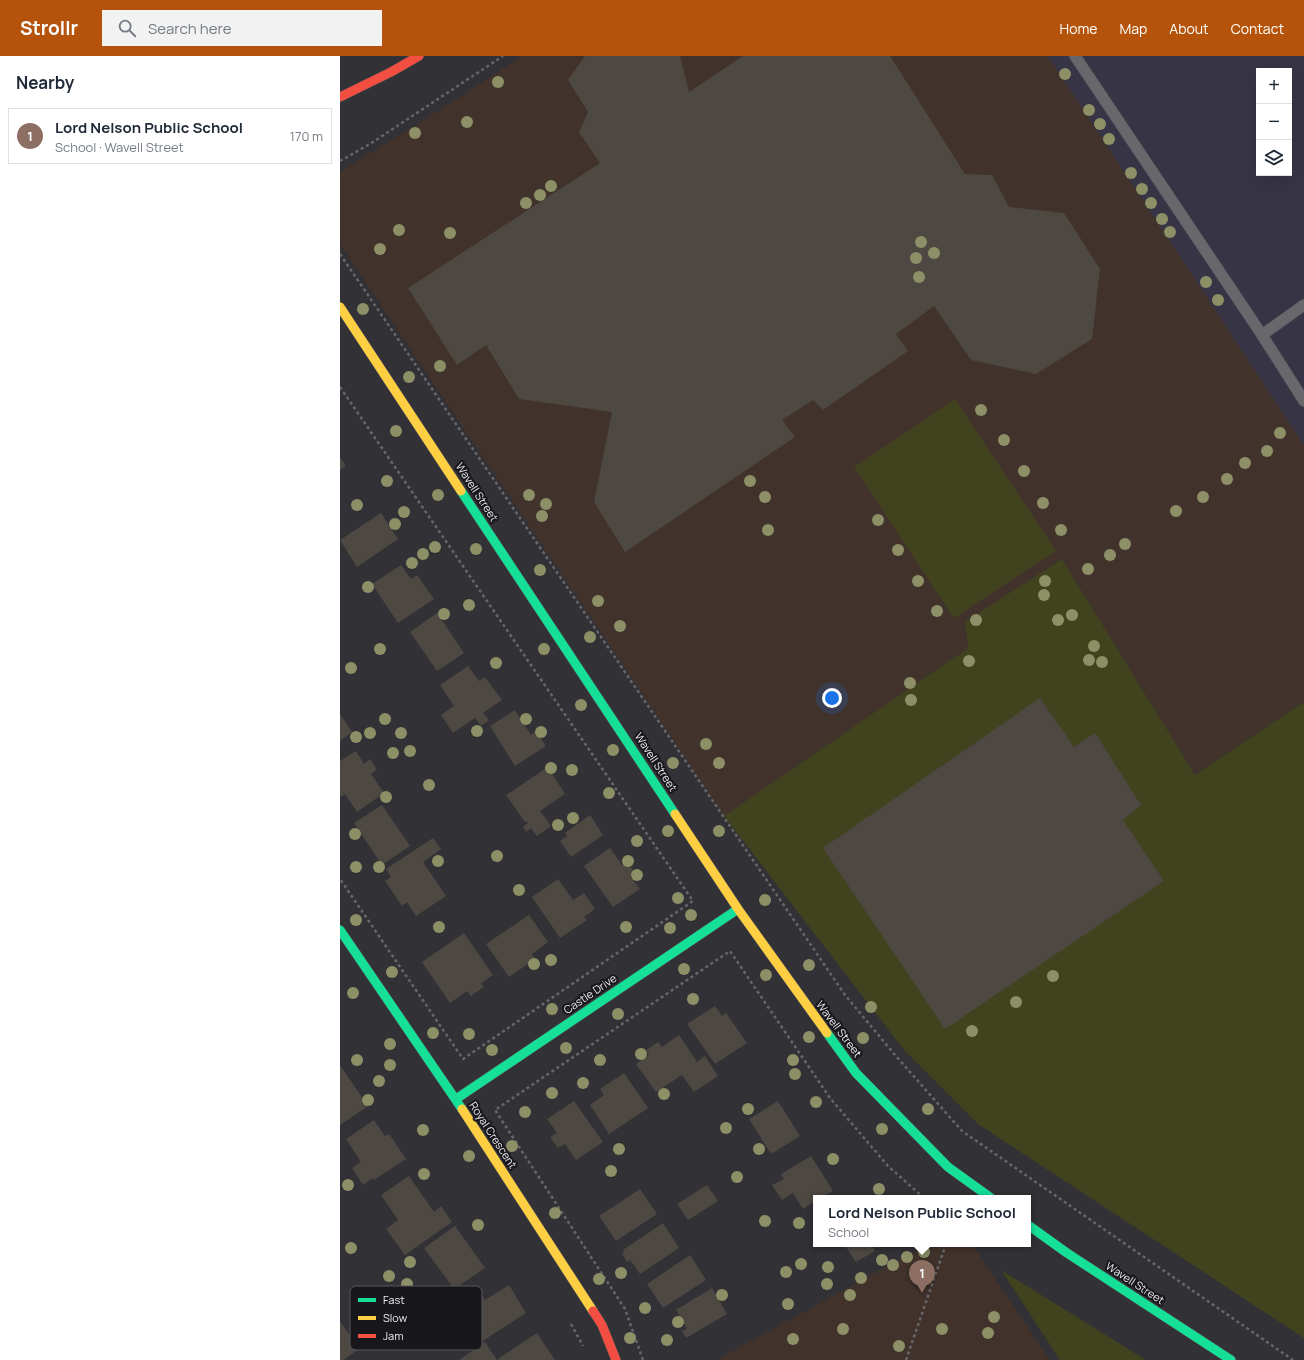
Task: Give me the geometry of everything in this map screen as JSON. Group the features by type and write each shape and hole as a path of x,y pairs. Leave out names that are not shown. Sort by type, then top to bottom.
{"street":[{"path":"340,97 391,72 419,56"},
{"name":"Wavell Street","path":"340,307 738,908 802,1000 856,1072 948,1167 987,1195"},
{"name":"Castle Drive","path":"456,1100 738,908"},
{"name":"Royal Crescent","path":"340,930 456,1100 602,1325 616,1360"},
{"name":"Wavell Street","path":"1031,1227 1067,1253 1231,1360"}],"lane":[{"path":"1075,56 1262,335 1304,401"},
{"path":"1262,335 1304,305"}],"path":[{"path":"340,161 378,138 502,56"},
{"path":"340,254 845,995 895,1055 962,1130 1293,1360"},
{"path":"340,387 693,901 463,1059 340,879"},
{"path":"643,1360 625,1309 495,1110 730,951 830,1098 888,1166 921,1195"},
{"path":"906,1360 945,1247"}],"shaded area":[{"path":"522,56 1048,56 1304,445 1304,702 1195,775 1062,559 965,622 968,648 724,816 340,244 340,172"},
{"path":"1047,56 1304,56 1304,449"},
{"path":"923,1247 974,1247 1050,1360 716,1360"}],"green space":[{"path":"955,399 1056,551 954,618 854,467"},
{"path":"1062,559 1195,775 1304,702 1304,1338 978,1124 904,1050 724,816 968,648 965,622"},
{"path":"1001,1270 1146,1360 1060,1360"}],"building":[{"path":"585,56 680,56 689,92 743,56 890,56 965,174 992,175 1009,207 1064,213 1100,269 1092,339 1036,374 971,360 934,306 896,334 908,351 823,410 813,400 782,420 795,437 625,552 594,502 612,412 519,399 486,345 457,365 408,288 600,163 579,132 588,112 568,80"},
{"path":"340,457 346,466 340,470"},
{"path":"381,513 398,539 357,567 340,540"},
{"path":"401,565 411,579 417,575 434,599 398,623 372,584"},
{"path":"437,613 464,653 437,671 410,632"},
{"path":"468,666 479,681 485,677 502,700 483,713 489,720 481,726 475,718 453,733 441,715 454,706 440,685"},
{"path":"1040,698 1074,747 1095,733 1141,805 1123,820 1164,881 945,1029 823,848"},
{"path":"515,710 531,735 536,731 546,746 515,766 490,726"},
{"path":"340,714 352,732 340,741"},
{"path":"356,751 364,764 370,759 377,769 371,774 384,793 357,812 345,794 341,797 340,795 340,761"},
{"path":"548,767 565,794 540,811 551,826 537,836 531,828 526,832 523,827 528,823 526,821 525,822 506,795"},
{"path":"382,805 410,846 382,865 354,823"},
{"path":"590,815 603,835 571,857 560,841 567,836 565,833"},
{"path":"433,838 441,849 423,862 446,896 416,916 407,902 402,906 385,881 391,877 386,869"},
{"path":"610,848 622,865 627,862 635,873 630,876 640,889 613,907 584,866"},
{"path":"558,879 573,900 584,893 595,909 584,917 587,920 560,938 532,897"},
{"path":"529,915 548,942 532,954 535,959 509,977 486,944"},
{"path":"464,933 493,975 481,983 484,987 471,996 467,991 450,1003 422,962"},
{"path":"715,1006 722,1016 726,1013 747,1043 715,1064 687,1024"},
{"path":"679,1035 697,1062 705,1056 718,1076 694,1092 682,1075 656,1092 636,1064 649,1055 646,1050 658,1042 662,1047"},
{"path":"340,1065 368,1106 340,1125"},
{"path":"624,1073 648,1108 609,1134 590,1105 604,1095 600,1089"},
{"path":"574,1101 603,1142 576,1160 565,1144 558,1148 550,1137 557,1133 547,1119"},
{"path":"778,1101 800,1136 771,1154 749,1119"},
{"path":"374,1120 385,1136 389,1134 406,1159 374,1180 373,1178 363,1185 352,1168 361,1162 346,1139"},
{"path":"811,1156 833,1191 826,1195 813,1195 813,1203 803,1209 793,1193 782,1200 772,1185 784,1179 781,1174"},
{"path":"409,1176 434,1212 441,1206 452,1222 405,1255 386,1229 398,1220 381,1195"},
{"path":"707,1185 718,1201 688,1220 677,1204"},
{"path":"640,1189 657,1214 616,1241 599,1216"},
{"path":"663,1223 679,1248 640,1274 630,1260 627,1262 622,1253 624,1252 623,1250"},
{"path":"455,1226 485,1268 458,1286 452,1286 424,1248"},
{"path":"846,1247 873,1247 875,1251 856,1262"},
{"path":"690,1255 706,1280 663,1308 647,1284"},
{"path":"509,1285 526,1313 482,1341 482,1295 485,1300"},
{"path":"712,1288 727,1314 686,1338 682,1331 687,1329 676,1310"},
{"path":"340,1321 350,1336 350,1350 358,1350 343,1360 340,1360"},
{"path":"537,1333 555,1360 498,1359"},
{"path":"485,1342 497,1360 459,1360 473,1350 482,1350 482,1344"}],"traffic: fast":[{"path":"461,491 675,814"},
{"path":"456,1099 738,909"},
{"path":"340,930 462,1109"},
{"path":"827,1033 856,1073 948,1167 987,1195"},
{"path":"1031,1227 1067,1253 1231,1360"}],"traffic: slow":[{"path":"340,307 461,491"},
{"path":"675,814 738,909 827,1033"},
{"path":"462,1109 593,1311"}],"traffic: jam":[{"path":"340,97 391,72 419,56"},
{"path":"593,1311 602,1325 616,1360"}],"place":[{"name":"Lord Nelson Public School","path":"922,1293"}]}
